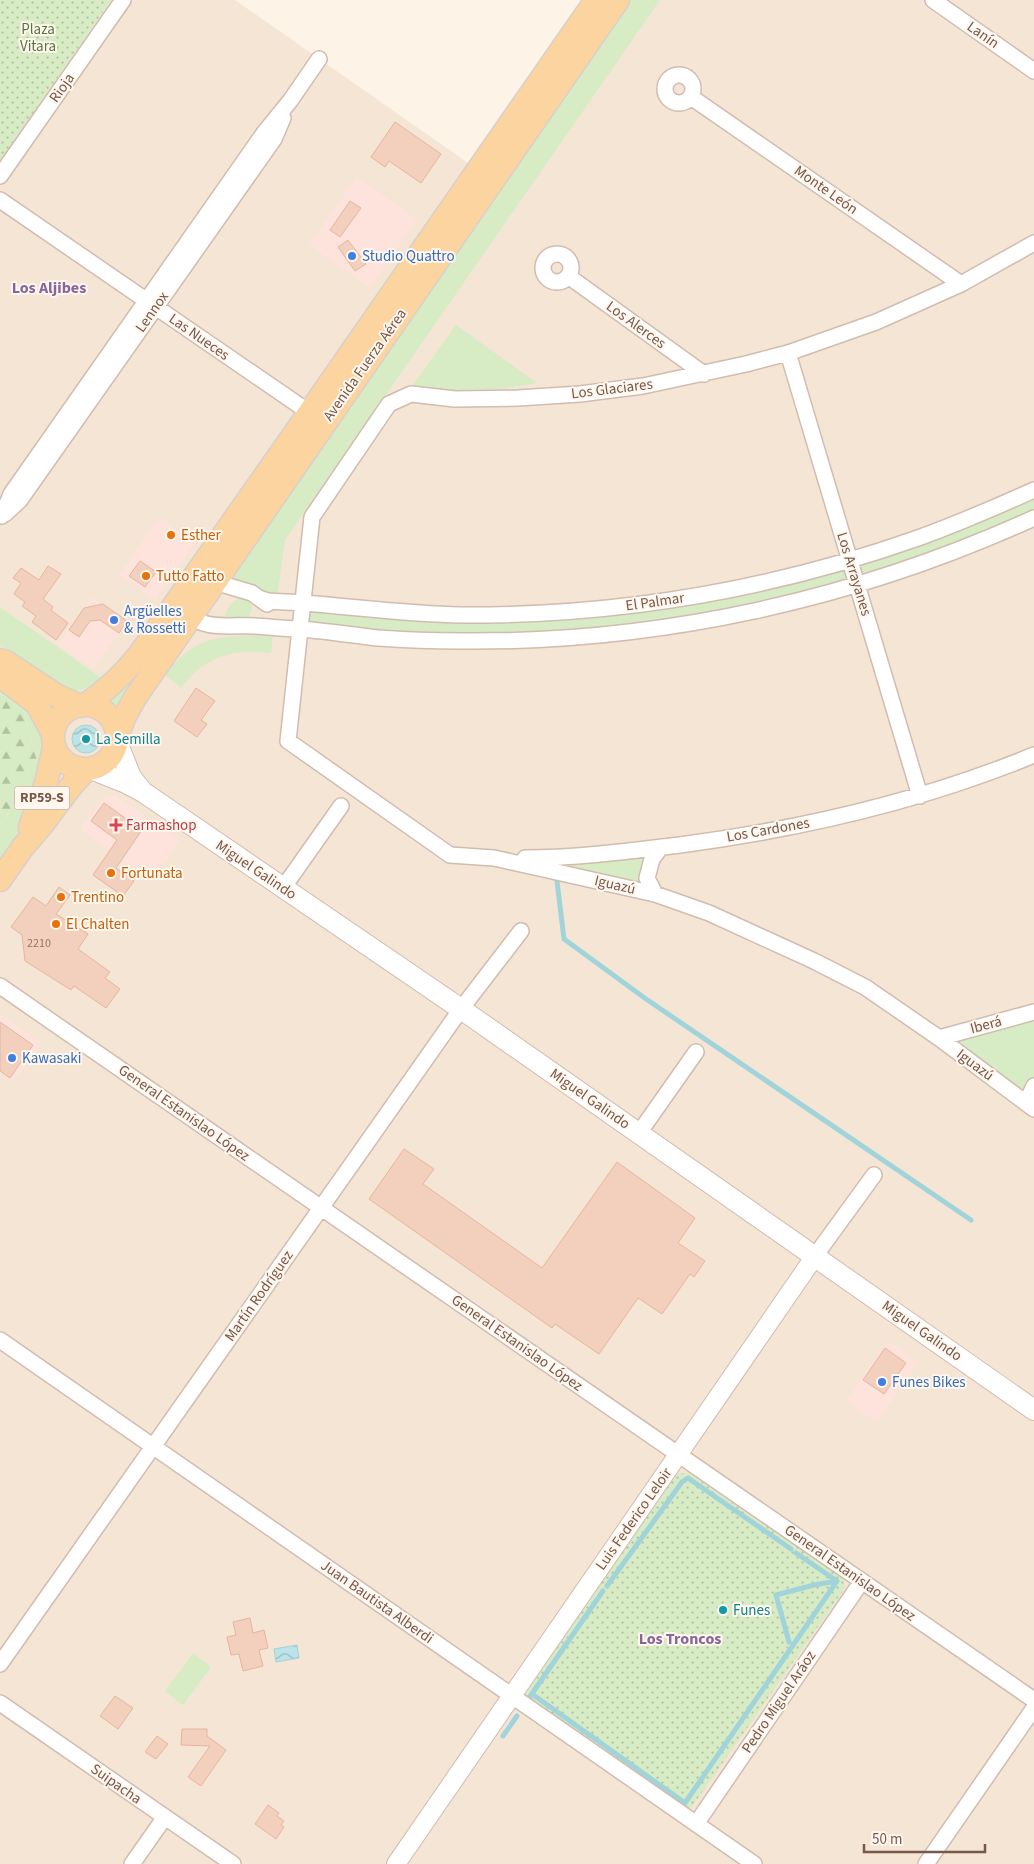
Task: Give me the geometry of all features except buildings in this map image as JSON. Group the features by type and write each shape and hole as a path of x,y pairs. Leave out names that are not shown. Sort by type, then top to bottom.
{"main road":[{"name":"Avenida Fuerza Aérea","path":"532,109 596,0"},
{"name":"Avenida Fuerza Aérea","path":"0,880 23,847 68,790 88,769 100,766 114,752 125,716 183,610 532,109 618,0"},
{"name":"Avenida Fuerza Aérea","path":"23,847 46,783 56,724 62,715 70,709 100,695 128,670 183,610"},
{"path":"0,660 56,694 82,705 94,706 103,710 110,716 117,738"},
{"path":"0,676 37,704 54,740 59,756 66,764 76,768 88,769"},
{"name":"Miguel Galindo","path":"117,738 131,777 143,792"},
{"name":"Miguel Galindo","path":"88,769 126,783 143,792 639,1133 1034,1410"}],"street":[{"name":"Rioja","path":"0,176 123,0"},
{"name":"Lanín","path":"933,0 1034,71"},
{"name":"Lennox","path":"1,518 20,500 151,304 274,139 290,100 319,59"},
{"name":"Monte León","path":"691,97 961,284"},
{"name":"Las Nueces","path":"0,200 317,418"},
{"name":"Los Glaciares","path":"300,629 312,517 389,404 411,394 455,399 518,398 580,394 642,386 704,374 788,353 876,322 961,284 1034,243"},
{"name":"Los Alerces","path":"568,276 704,374"},
{"name":"Los Arrayanes","path":"788,353 920,796"},
{"name":"El Palmar","path":"259,598 277,602 381,611 460,615 559,612 618,607 696,596 773,581 850,560 927,535 986,512 1034,490"},
{"name":"El Palmar","path":"183,610 212,625 300,629 380,638 461,641 559,638 621,633 701,622 780,606 857,586 928,562 997,535 1034,518"},
{"name":"El Palmar","path":"205,579 252,593 268,604 285,606 303,603"},
{"name":"El Palmar","path":"255,626 265,631 282,633 300,629"},
{"name":"Iguazú","path":"300,629 288,741 450,855 494,858 655,894 708,913 814,960 865,987 939,1038 1030,1106"},
{"name":"Los Cardones","path":"494,858 564,858 757,834 833,819 920,796 1003,768 1034,755"},
{"path":"283,888 341,806"},
{"path":"655,894 647,878 652,859 661,847"},
{"name":"Martín Rodríguez","path":"0,1664 460,1009 521,931"},
{"name":"General Estanislao López","path":"0,986 1034,1700"},
{"name":"Iberá","path":"939,1038 1034,1012"},
{"path":"639,1133 696,1052"},
{"path":"1030,1106 1034,1086"},
{"name":"Luis Federico Leloir","path":"396,1864 815,1256 874,1175"},
{"name":"Juan Bautista Alberdi","path":"0,1340 754,1864"},
{"name":"Pedro Miguel Aráoz","path":"696,1824 862,1581"},
{"name":"Suipacha","path":"0,1703 233,1864"},
{"path":"926,1864 1034,1708"},
{"path":"132,1864 165,1817"}],"shaded area":[{"path":"0,0 235,0 478,170 596,0 1034,0 1034,1864 0,1864 0,880 23,847 54,747 0,676"},
{"path":"357,177 417,219 370,288 309,245"},
{"path":"159,517 195,542 155,600 119,575"},
{"path":"92,597 127,621 93,669 58,645"},
{"path":"116,796 180,840 152,881 80,829 103,798"},
{"name":"Kawasaki","path":"0,1014 41,1043 14,1081 0,1071"},
{"name":"Funes Bikes","path":"888,1341 919,1362 877,1422 846,1401"}],"green space":[{"name":"Plaza Vitara","path":"0,0 111,0 0,161"},
{"path":"596,0 660,0 285,540 277,598 215,583 115,725 106,714 94,706"},
{"path":"456,325 537,383 503,389 456,390 412,386"},
{"path":"1034,490 1034,518 780,606 541,640 300,629 303,603 539,613 773,581"},
{"path":"245,597 251,599 250,615 243,619 227,619 225,616 230,605 238,599"},
{"path":"0,607 103,679 98,684 78,691 62,688 0,645"},
{"path":"234,636 273,636 271,653 232,653 221,657 200,668 181,688 165,675 186,652 197,645"},
{"path":"0,678 14,691 47,735 36,799 18,836 0,865 0,824 39,769 23,709 0,693"},
{"path":"0,693 23,709 39,769 0,824"},
{"path":"661,847 652,859 655,894 544,868 565,858"},
{"path":"1034,1012 1034,1086 1026,1103 939,1038"},
{"path":"681,1473 689,1473 843,1578 845,1588 692,1807 688,1809 525,1695 673,1477"},
{"path":"193,1653 211,1667 183,1705 165,1691"}],"water":[{"name":"La Semilla","path":"86,725 96,729 100,739 96,749 86,753 76,749 72,739 76,729"},
{"path":"297,1645 299,1658 276,1662 274,1649"}],"waterway":[{"path":"556,873 564,939 646,999 971,1220"},
{"path":"607,1586 682,1482 688,1478 791,1549"},
{"path":"796,1553 837,1581"},
{"path":"789,1642 776,1595 837,1581"},
{"path":"532,1694 685,1803 837,1581"},
{"path":"529,1698 603,1591"},
{"path":"503,1736 517,1716"}],"place":[{"name":"Studio Quattro","path":"352,256"},
{"name":"Esther","path":"171,535"},
{"name":"Tutto Fatto","path":"146,576"},
{"name":"Argüelles & Rossetti","path":"114,620"},
{"name":"La Semilla","path":"86,739"},
{"name":"Farmashop","path":"116,825"},
{"name":"Fortunata","path":"111,873"},
{"name":"Trentino","path":"61,897"},
{"name":"El Chalten","path":"56,924"},
{"name":"Kawasaki","path":"12,1058"},
{"name":"Funes Bikes","path":"882,1382"},
{"name":"Funes","path":"723,1610"}],"district":[{"name":"Los Aljibes","path":"49,288"},
{"name":"Los Troncos","path":"680,1639"}]}
